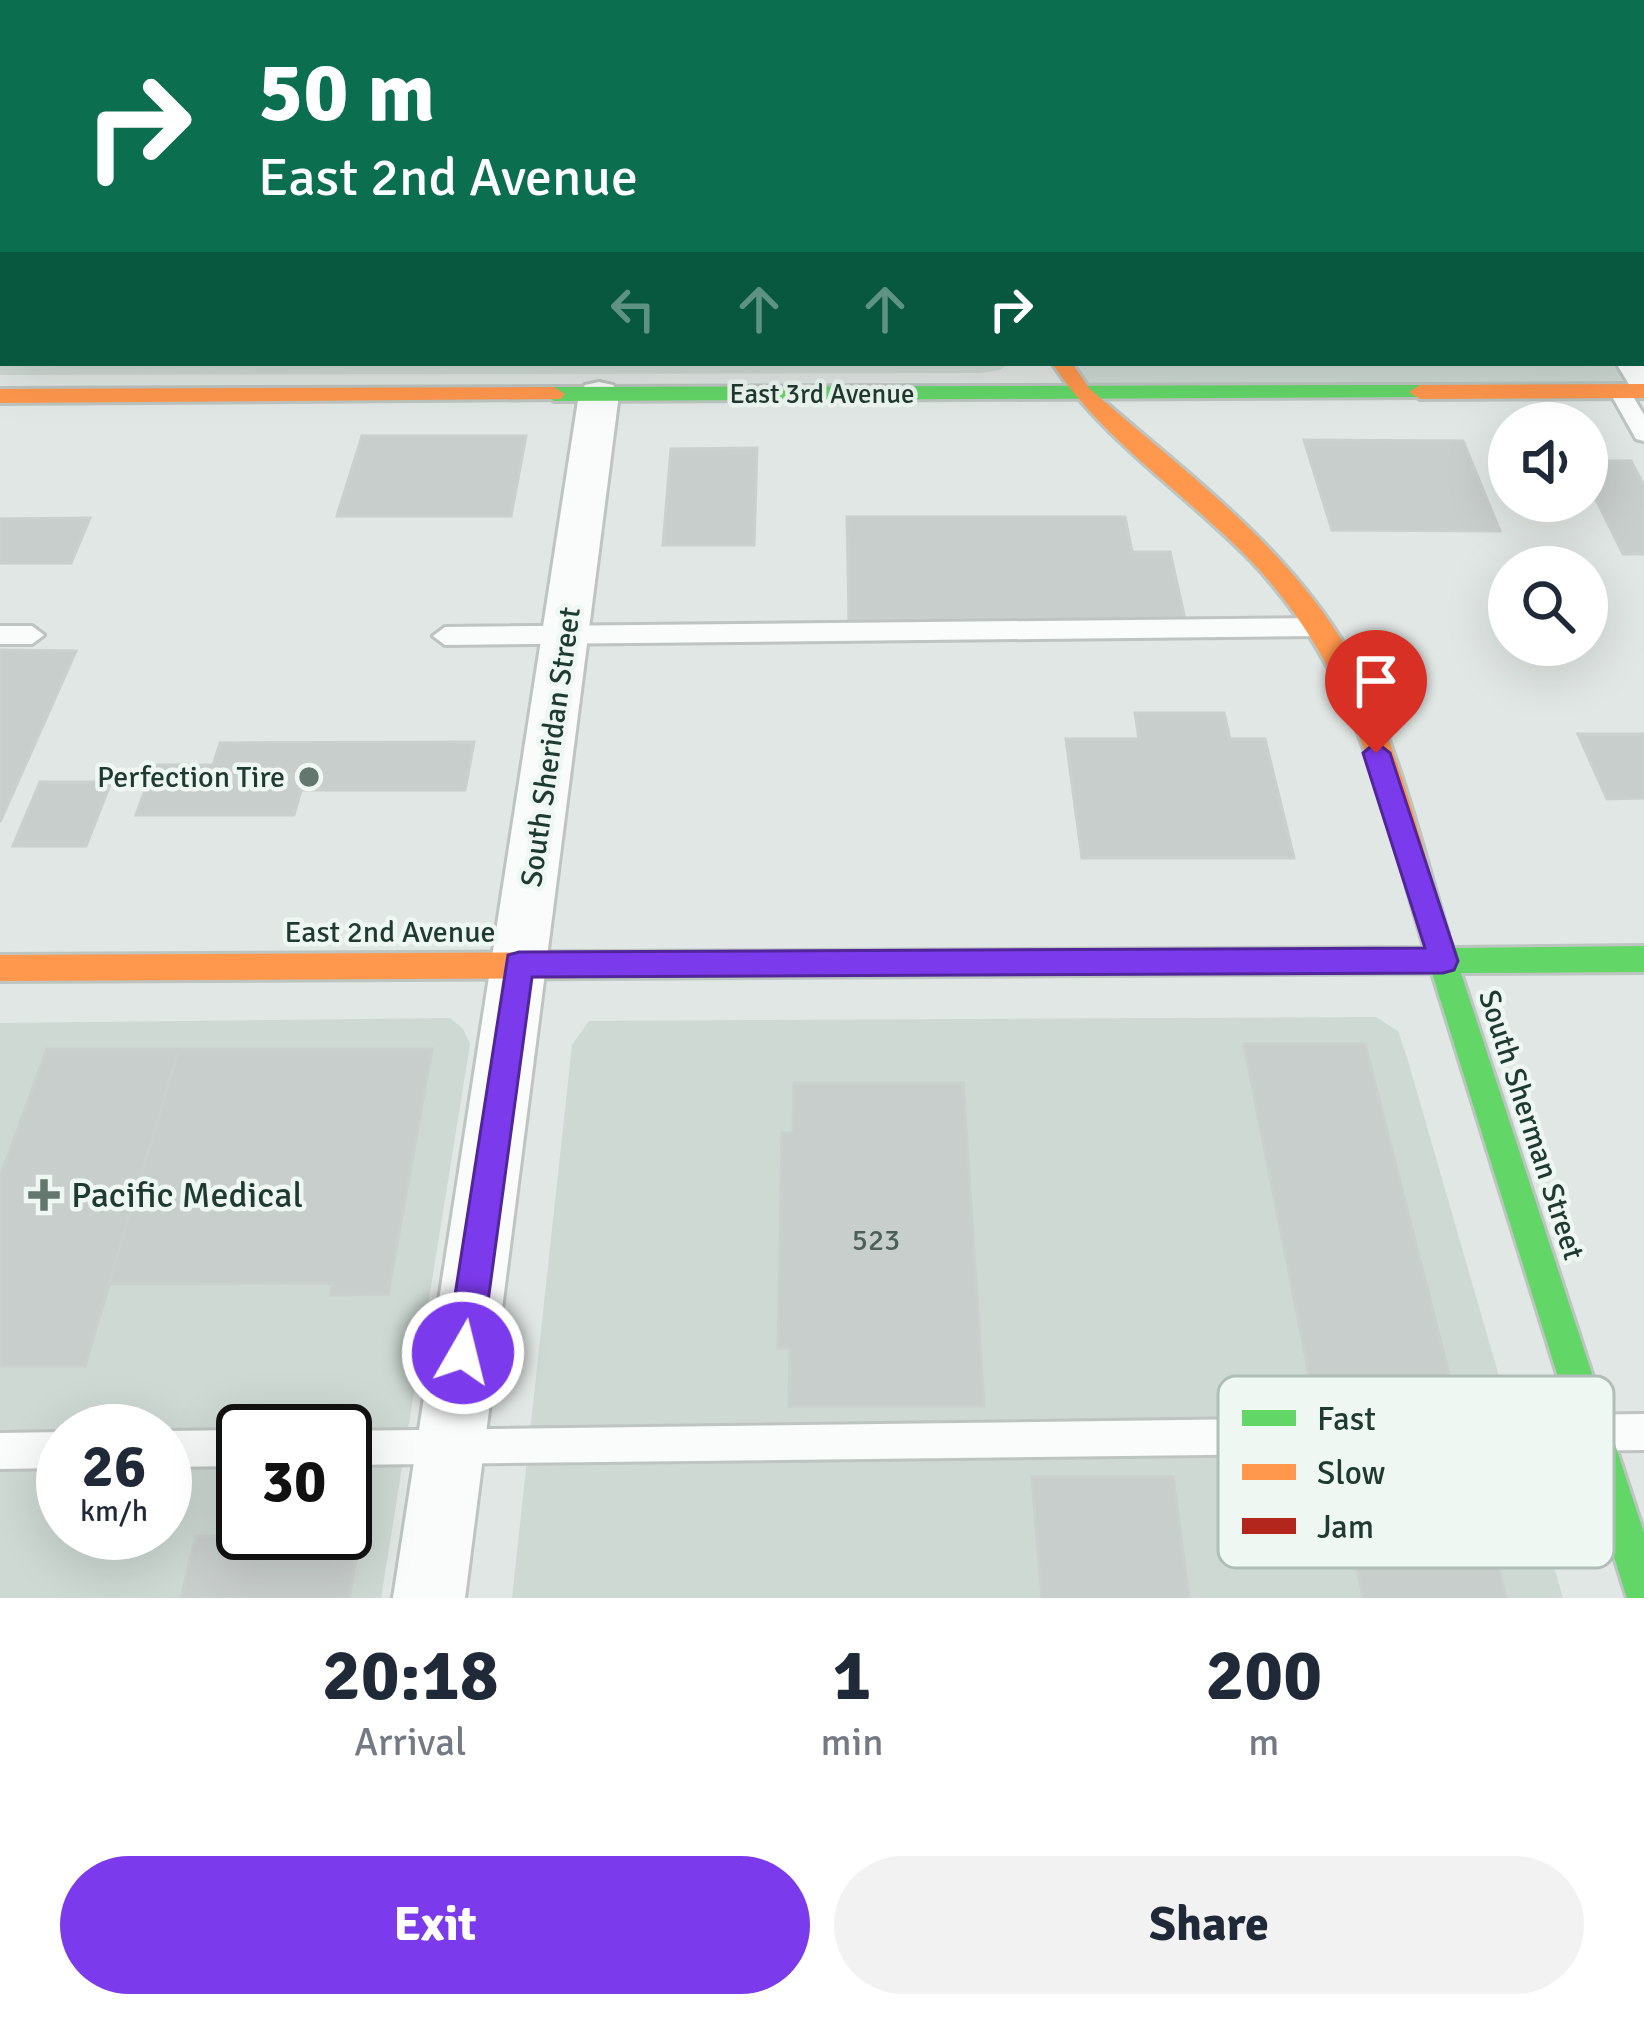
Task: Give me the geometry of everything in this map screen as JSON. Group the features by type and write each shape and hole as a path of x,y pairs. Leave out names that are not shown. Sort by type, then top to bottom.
{"main road":[{"path":"0,0 107,0"},
{"name":"South Sherman Street","path":"1064,366 1082,393 1258,553 1320,627 1363,710 1577,1376"},
{"name":"East 3rd Avenue","path":"0,396 1082,393 1636,380"},
{"name":"East 2nd Avenue","path":"0,968 1644,959"},
{"name":"South Sherman Street","path":"1614,1494 1644,1592"}],"street":[{"name":"South Sheridan Street","path":"428,1598 599,394"}],"lane":[{"path":"1636,380 1644,434"},
{"path":"446,636 1320,627"},
{"path":"0,635 32,635"},
{"path":"372,1447 1218,1437"},
{"path":"0,1450 36,1450"}],"shaded area":[{"path":"0,366 1005,366 981,373 0,375"},
{"path":"1064,366 1644,366 1644,391 1082,393"},
{"path":"1376,1017 1398,1031 1499,1376 1218,1376 1218,1568 1554,1568 1563,1598 512,1598 572,1045 589,1021"},
{"path":"450,1018 470,1044 381,1598 0,1598 0,1023"}],"building":[{"path":"362,436 526,436 511,516 337,516"},
{"path":"1304,440 1463,441 1488,502 1488,522 1496,522 1500,531 1332,530"},
{"path":"757,448 754,545 663,545 671,449"},
{"path":"1608,461 1631,461 1644,486 1644,554 1623,554 1607,522"},
{"path":"847,517 1125,517 1132,552 1170,552 1185,619 849,619"},
{"path":"90,518 71,563 0,563 0,519"},
{"path":"0,650 76,651 0,822"},
{"path":"1135,713 1224,713 1230,739 1265,739 1294,858 1082,858 1066,739 1139,739"},
{"path":"1578,734 1644,734 1644,798 1607,799"},
{"name":"Perfection Tire","path":"474,742 465,790 301,790 294,815 136,815 154,765 213,765 220,743"},
{"path":"40,782 111,782 86,846 13,846"},
{"path":"1244,1044 1365,1044 1449,1376 1310,1376"},
{"path":"47,1049 179,1049 85,1366 0,1366 0,1178"},
{"path":"179,1049 432,1049 388,1294 331,1295 333,1283 109,1284"},
{"path":"794,1083 963,1083 984,1406 789,1406 790,1348 778,1348 782,1133 793,1133"},
{"path":"1032,1477 1173,1477 1189,1598 1042,1598"},
{"path":"196,1536 216,1536 216,1560 356,1560 349,1598 181,1598"},
{"path":"1357,1568 1498,1568 1506,1598 1363,1598"}],"traffic: fast":[{"path":"554,394 1420,392"},
{"path":"1434,933 1575,1376"},
{"path":"588,965 1644,959"},
{"path":"1614,1498 1644,1592"}],"traffic: slow":[{"path":"1064,366 1082,393 1236,531 1318,624 1339,657 1373,733 1434,933"},
{"path":"1420,392 1644,391"},
{"path":"0,396 554,394"},
{"path":"0,968 588,965"}],"traffic: jam":[{"path":"0,0 107,0"}],"place":[{"name":"Perfection Tire","path":"309,777"},
{"name":"Pacific Medical","path":"44,1195"}],"route":[{"path":"463,1353 519,964 1443,961 1376,753"}]}
